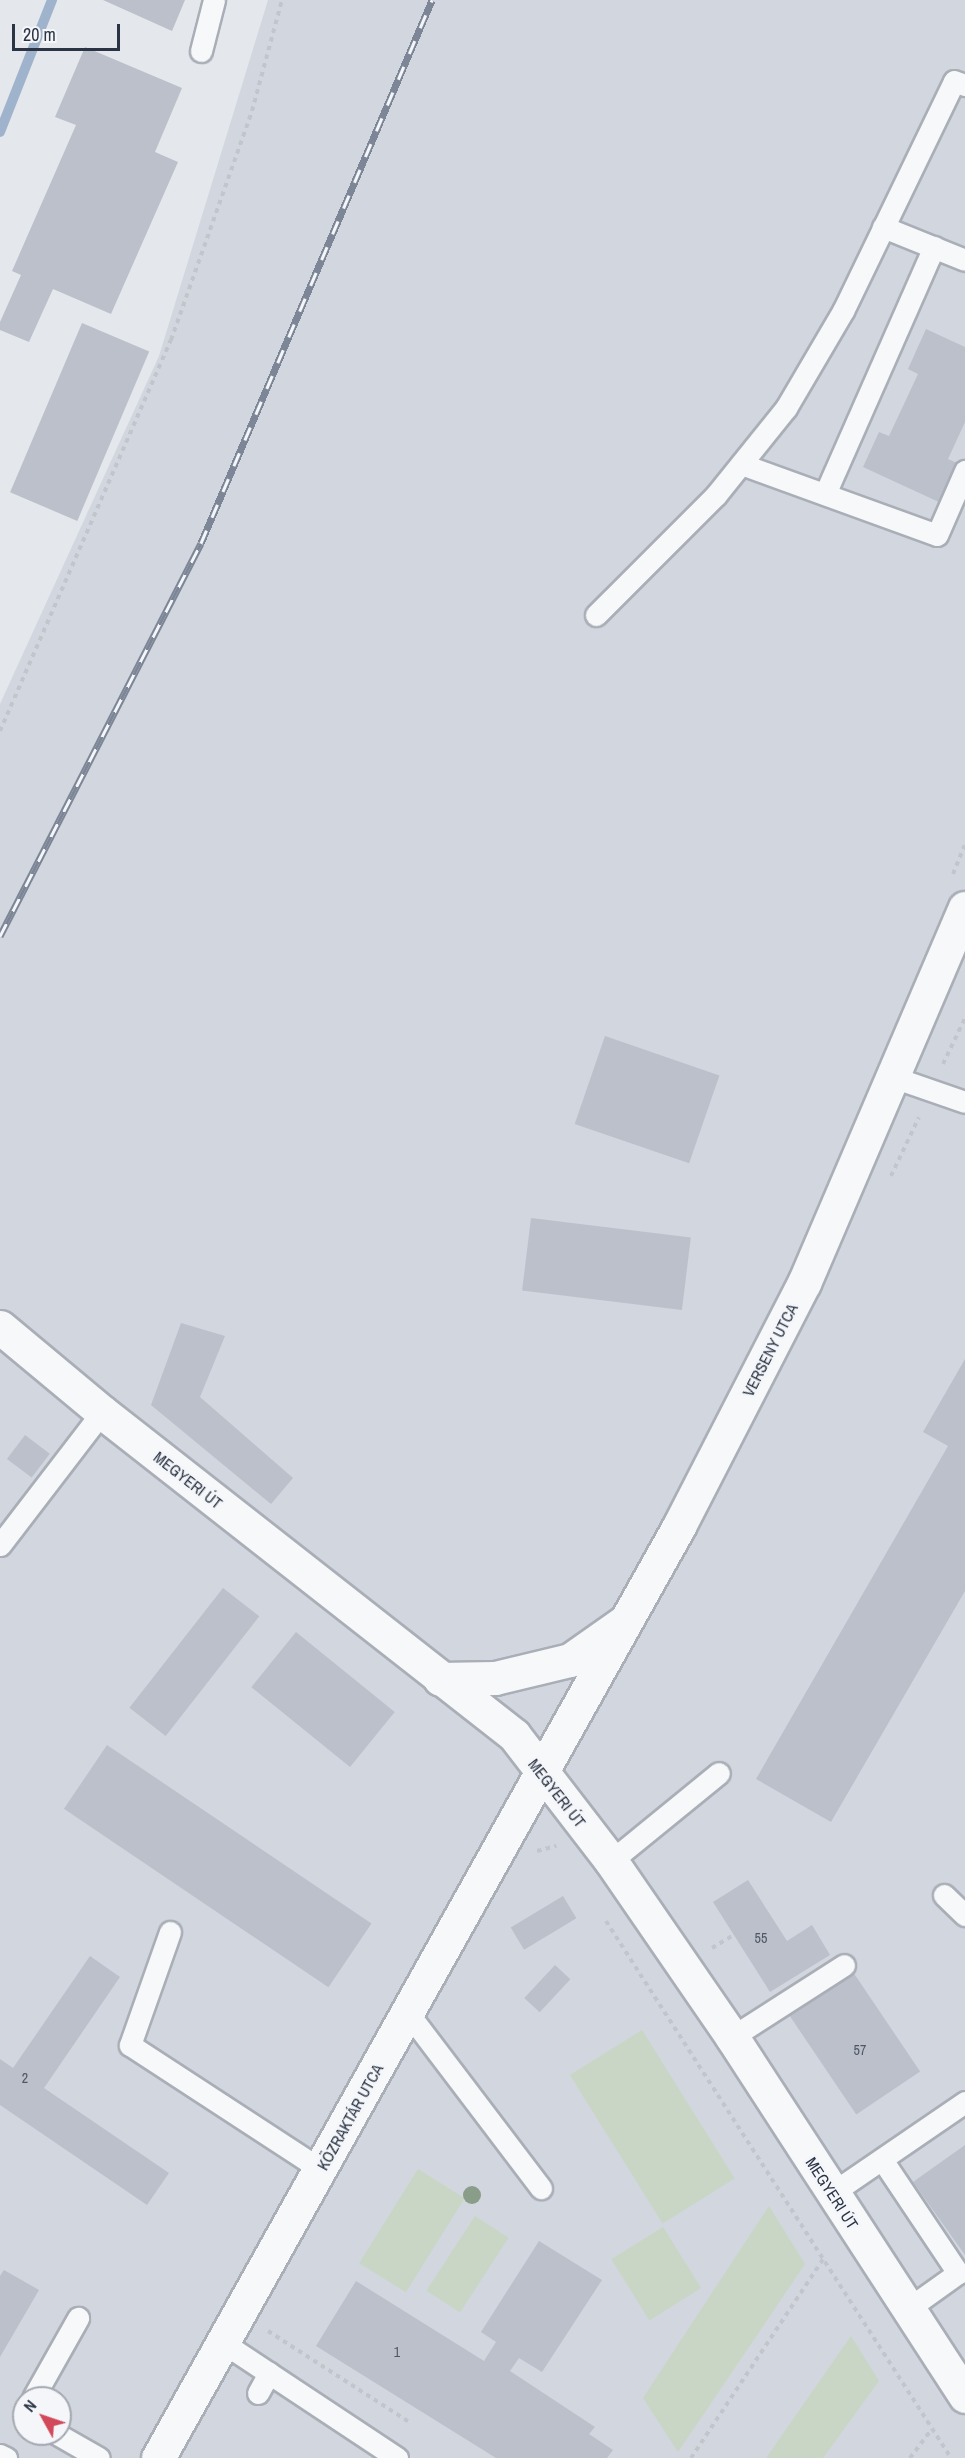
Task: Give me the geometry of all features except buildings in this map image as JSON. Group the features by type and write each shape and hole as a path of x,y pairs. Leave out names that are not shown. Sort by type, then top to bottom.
{"street":[{"name":"VERSENY UTCA","path":"542,1776 628,1620 804,1283 965,908"},
{"name":"MEGYERI ÚT","path":"0,1327 102,1412 440,1679 489,1711 514,1735 542,1776 611,1861 732,2037 831,2193 965,2396"},
{"path":"440,1679 495,1678 570,1660 628,1620"},
{"name":"KÖZRAKTÁR UTCA","path":"158,2458 542,1776"}],"lane":[{"path":"201,51 214,0"},
{"path":"596,615 716,495 786,408 843,311 954,81 965,85"},
{"path":"883,227 965,260"},
{"path":"825,494 934,247"},
{"path":"741,464 937,535 965,471"},
{"path":"893,1077 965,1102"},
{"path":"0,1545 102,1412"},
{"path":"611,1861 719,1773"},
{"path":"944,1895 965,1915"},
{"path":"170,1932 130,2044 320,2169"},
{"path":"732,2037 844,1965"},
{"path":"408,2013 541,2187"},
{"path":"831,2193 883,2161 965,2102"},
{"path":"883,2161 958,2273 909,2308"},
{"path":"40,2386 78,2318"},
{"path":"222,2342 397,2458"},
{"path":"258,2393 269,2373"},
{"path":"72,2443 99,2458"},
{"path":"0,2455 6,2458"}],"path":[{"path":"0,731 171,340 252,111 282,0"},
{"path":"951,878 965,845"},
{"path":"703,1954 734,1935"},
{"path":"691,2458 823,2259"},
{"path":"266,2330 411,2423"},
{"path":"910,2458 931,2430"}],"shaded area":[{"path":"268,0 965,0 965,2458 0,2458 0,704 159,356"}],"green space":[{"path":"642,2030 735,2178 663,2223 570,2075"},
{"path":"418,2169 465,2198 406,2292 359,2263"},
{"path":"769,2206 805,2264 678,2452 643,2398"},
{"path":"475,2216 509,2238 460,2312 427,2291"},
{"path":"663,2227 701,2288 649,2320 611,2259"},
{"path":"851,2336 879,2381 823,2458 766,2458"}],"waterway":[{"path":"0,132 52,0"}],"railway":[{"path":"0,936 201,543 432,0"}]}
